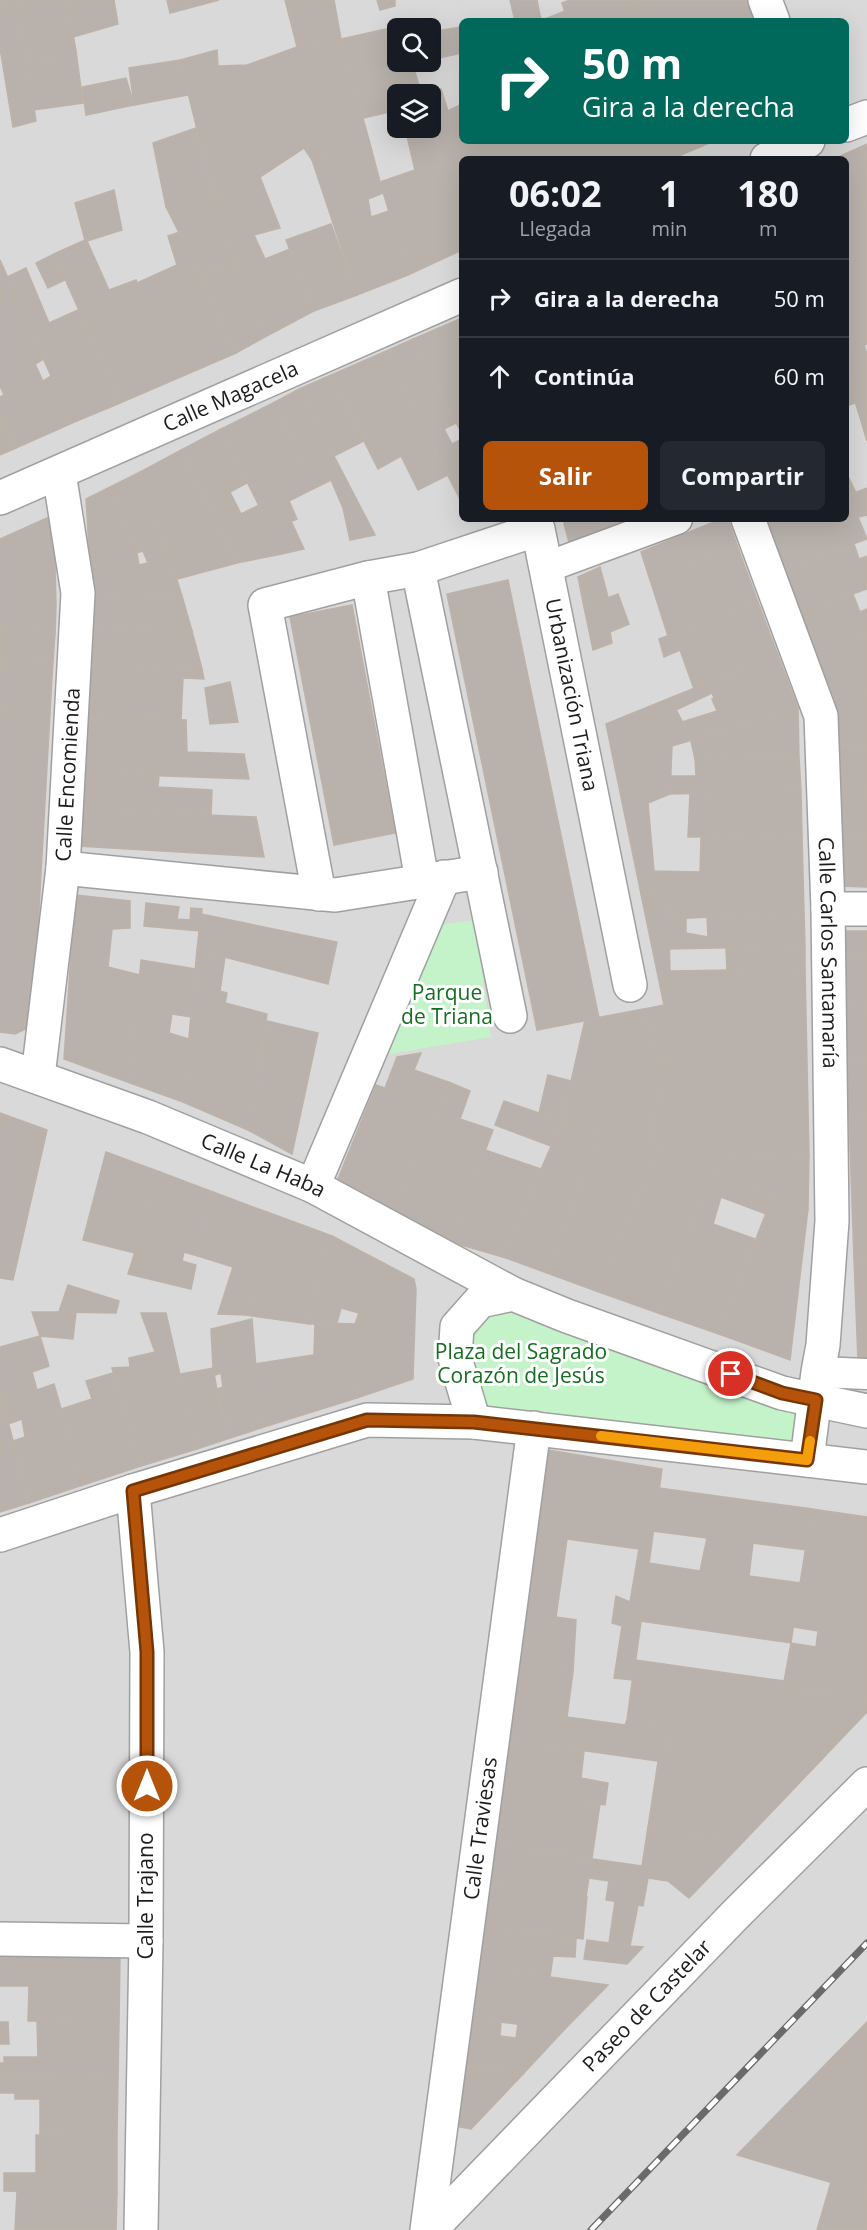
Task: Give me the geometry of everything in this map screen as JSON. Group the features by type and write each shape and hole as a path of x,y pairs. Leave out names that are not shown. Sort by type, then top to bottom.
{"street":[{"path":"765,0 772,18"},
{"path":"849,124 867,117"},
{"path":"774,156 801,144"},
{"name":"Calle Magacela","path":"0,498 459,296"},
{"name":"Calle Encomienda","path":"38,1076 63,868 78,593 59,473"},
{"path":"547,567 669,522"},
{"name":"Calle Carlos Santamaría","path":"749,522 821,716 828,909 832,1221 824,1345 817,1386"},
{"name":"Urbanización Triana","path":"319,894 265,606 368,578 418,568 538,529 630,985"},
{"path":"418,568 510,1016"},
{"path":"313,1186 433,878 368,578"},
{"path":"63,868 335,895 481,872"},
{"path":"828,909 867,909"},
{"name":"Calle La Haba","path":"0,1064 148,1117 313,1186 513,1294"},
{"path":"474,1422 455,1358 457,1326 480,1301 513,1294 567,1316 782,1393 867,1374"},
{"path":"817,1386 867,1411"},
{"path":"807,1460 817,1386"},
{"path":"0,1535 133,1491 367,1420 474,1422 867,1467"},
{"name":"Calle Traviesas","path":"428,2230 534,1428"},
{"name":"Calle Trajano","path":"133,1491 147,1652 147,1941 141,2230"},
{"name":"Paseo de Castelar","path":"428,2230 867,1784"},
{"path":"0,1939 147,1941"}],"shaded area":[{"path":"0,0 867,0 867,2230 0,2230"}],"green space":[{"name":"Parque de Triana","path":"475,920 491,1037 389,1054 437,925"},
{"name":"Plaza del Sagrado Corazón de Jesús","path":"480,1301 816,1400 807,1460 474,1422 457,1327"}],"building":[{"path":"0,0 16,0 36,121 13,127 0,48"},
{"path":"16,0 67,0 76,51 27,64"},
{"path":"67,0 114,0 118,24 73,37"},
{"path":"167,0 219,0 170,13"},
{"path":"285,0 334,0 341,39 297,47"},
{"path":"377,0 395,0 395,6 380,10"},
{"path":"510,0 537,0 541,18 514,18"},
{"path":"570,0 637,0 643,18 567,18 562,3"},
{"path":"637,0 746,0 753,18 643,18"},
{"path":"565,11 567,18 548,18"},
{"path":"459,27 459,54 441,58 441,30"},
{"path":"387,29 387,72 415,72 419,84 387,84 387,113 363,118 341,39"},
{"path":"341,39 369,140 312,160 304,148 260,177 214,199 180,60 217,50 218,66 247,65 297,47"},
{"path":"76,51 83,103 34,110 27,64"},
{"path":"180,60 188,95 134,105 129,68"},
{"path":"126,78 134,105 86,115 82,87"},
{"path":"441,89 448,111 459,106 459,144 498,144 501,156 459,156 459,222 434,138 441,138"},
{"path":"196,128 211,189 166,207 153,143"},
{"path":"407,138 434,138 459,222 459,251 408,275 380,182 415,170"},
{"path":"369,140 383,193 368,199 371,217 389,211 408,275 357,295 312,160"},
{"path":"498,144 549,144 552,156 501,156"},
{"path":"549,144 610,144 613,156 552,156"},
{"path":"610,144 678,144 681,155 679,156 613,156"},
{"path":"678,144 707,144 681,155"},
{"path":"867,144 867,208 849,164 849,156 845,154"},
{"path":"849,164 867,208 867,344 849,353"},
{"path":"260,177 280,228 254,235 265,259 290,249 314,311 265,337 214,199"},
{"path":"211,189 236,262 200,274 166,207"},
{"path":"114,190 122,230 87,241 109,290 136,280 137,283 177,265 168,236 180,232 236,353 120,403 54,254 85,240 75,203"},
{"path":"331,224 357,295 314,311 286,240"},
{"path":"54,254 65,280 48,288 36,263"},
{"path":"0,260 44,359 35,364 43,381 51,376 72,423 16,448 0,412 0,397 4,395 0,386"},
{"path":"236,262 265,337 236,353 200,274"},
{"path":"26,268 49,323 78,310 120,403 72,423 7,277"},
{"path":"459,319 459,428 413,339"},
{"path":"413,339 456,423 444,429 452,444 459,440 459,460 444,468 384,352"},
{"path":"864,345 867,354 867,375 849,381 849,353"},
{"path":"384,352 448,475 418,490 401,456 378,469 331,375"},
{"path":"331,375 364,441 334,456 299,389"},
{"path":"867,375 867,409 858,411 849,381"},
{"path":"849,383 855,403 849,405"},
{"path":"299,389 375,535 350,540 343,508 331,480 315,488 273,403"},
{"path":"273,403 315,488 289,501 297,519 271,530 221,429"},
{"path":"867,409 867,441 858,411"},
{"path":"0,412 16,448 0,455"},
{"path":"221,429 247,483 230,492 241,514 259,505 282,554 237,563 181,450"},
{"path":"181,450 237,563 177,579 140,472"},
{"path":"459,460 459,497 444,468"},
{"path":"140,472 170,558 148,563 143,551 136,553 136,548 110,487"},
{"path":"849,478 856,493 849,495"},
{"path":"110,487 136,548 139,565 170,558 182,596 92,597 86,499"},
{"path":"867,488 867,515 858,517 867,539 785,569 767,526 777,522 849,522 849,495"},
{"path":"47,518 54,529 55,634 0,625 0,539"},
{"path":"291,521 304,549 282,554 271,530"},
{"path":"564,522 632,522 570,547"},
{"path":"714,522 729,522 737,545 650,580 641,552"},
{"path":"766,522 777,522 767,526"},
{"path":"854,544 859,559 867,556 867,589 801,612 785,569"},
{"path":"737,545 758,602 668,636 650,580"},
{"path":"600,567 608,597 584,607 578,577"},
{"path":"508,580 599,1018 537,1030 447,594"},
{"path":"618,594 629,624 610,632 612,643 593,650 584,607"},
{"path":"853,594 860,612 867,609 867,632 816,651 801,612"},
{"path":"182,596 192,631 93,627 92,597"},
{"path":"758,602 778,655 694,689 680,650 664,657 659,639"},
{"path":"352,605 395,833 334,845 290,617"},
{"path":"0,625 55,634 53,661 7,655 2,667 0,666"},
{"path":"93,627 192,631 202,669 91,665"},
{"path":"867,632 867,690 834,698 815,651"},
{"path":"7,655 53,661 50,713 0,707 0,666 2,667"},
{"path":"778,655 798,708 692,740 682,722 717,711 712,693 676,710 670,698"},
{"path":"91,665 202,669 204,679 183,678 181,720 87,717"},
{"path":"230,682 238,722 210,724 205,688"},
{"path":"867,690 867,745 835,745 834,698"},
{"path":"670,698 692,740 672,746 670,794 648,803 654,871 700,872 701,837 802,835 804,913 668,919 668,895 641,894 606,724"},
{"path":"0,707 50,713 33,1016 28,1028 15,1034 0,1032"},
{"path":"798,708 799,758 695,759 691,741"},
{"path":"87,717 186,720 187,752 244,754 249,779 83,773"},
{"path":"835,745 867,745 867,792 837,792"},
{"path":"799,758 801,791 670,794 671,776 696,776 695,759"},
{"path":"83,773 159,776 158,787 212,790 211,815 81,810"},
{"path":"801,791 802,835 688,837 690,793"},
{"path":"837,792 867,792 867,838 839,838"},
{"path":"81,810 256,817 264,857 78,846"},
{"path":"839,838 867,838 867,887 840,886"},
{"path":"641,894 668,895 670,971 805,969 809,1156 724,1158 696,1212 658,1313 599,1292 659,1145 649,1142 667,1057 654,1057 653,1024 645,1024 644,1009 664,1005"},
{"path":"75,895 130,901 130,928 112,929 108,967 140,975 130,1083 64,1059"},
{"path":"146,903 179,907 177,919 190,920 191,908 202,909 200,931 144,926"},
{"path":"804,913 805,946 669,949 668,919 686,918 686,933 708,937 707,917"},
{"path":"201,914 337,942 328,984 197,950"},
{"path":"842,931 867,931 867,959 843,959"},
{"path":"805,946 805,969 727,971 726,948"},
{"path":"197,950 225,957 220,991 227,993 225,1003 267,1014 250,1131 183,1102"},
{"path":"843,959 867,959 867,1008 844,1007"},
{"path":"141,960 195,969 191,1017 172,1014 169,1033 189,1039 183,1102 130,1083"},
{"path":"844,1007 867,1008 867,1061 847,1061"},
{"path":"644,1009 645,1024 653,1024 654,1057 667,1057 649,1142 659,1145 599,1292 547,1273 600,1135 562,1121 585,1020"},
{"path":"267,1021 318,1033 292,1154 250,1131"},
{"path":"421,1053 414,1070 451,1083 392,1209 338,1179 376,1085 385,1088 397,1057"},
{"path":"847,1061 867,1061 867,1116 849,1117"},
{"path":"548,1075 571,1081 562,1121 539,1113"},
{"path":"451,1083 470,1091 460,1119 493,1130 451,1242 392,1209"},
{"path":"504,1101 562,1121 551,1146 495,1125"},
{"path":"0,1113 47,1130 13,1280 0,1278"},
{"path":"867,1116 867,1259 854,1259 849,1117"},
{"path":"562,1121 600,1135 547,1273 503,1257"},
{"path":"485,1150 541,1169 503,1257 451,1242"},
{"path":"106,1152 160,1172 135,1253 83,1240"},
{"path":"809,1156 808,1209 716,1173 724,1158"},
{"path":"160,1172 213,1192 198,1256 184,1252 182,1261 196,1265 191,1289 128,1274"},
{"path":"716,1173 773,1195 766,1214 721,1197 713,1224 755,1239 719,1334 658,1313 696,1212"},
{"path":"213,1192 267,1212 246,1315 218,1314 233,1267 198,1256"},
{"path":"773,1195 808,1209 790,1360 719,1334"},
{"path":"267,1212 332,1236 325,1253 309,1324 246,1315"},
{"path":"332,1236 414,1279 416,1289 413,1379 357,1398 355,1324 359,1313 341,1308 337,1323 309,1324 325,1253"},
{"path":"854,1259 867,1259 867,1362 858,1361"},
{"path":"68,1285 119,1301 116,1313 59,1312"},
{"path":"32,1312 76,1312 73,1339 40,1336"},
{"path":"141,1313 166,1313 197,1449 141,1466 112,1368 130,1367 129,1358 155,1352"},
{"path":"252,1319 261,1428 230,1438 217,1389 223,1387 221,1373 215,1375 213,1368 211,1329"},
{"path":"315,1323 355,1324 357,1398 312,1412"},
{"path":"40,1336 49,1366 32,1372 37,1390 54,1384 83,1485 29,1503 13,1441 25,1437 22,1419 8,1424 0,1390 0,1347"},
{"path":"314,1355 312,1412 261,1428 255,1364"},
{"path":"213,1368 220,1406 230,1438 197,1449 180,1374"},
{"path":"113,1373 141,1466 83,1485 61,1409 92,1399 86,1381"},
{"path":"0,1390 29,1503 0,1512"},
{"path":"548,1450 662,1469 633,1680 614,1678 622,1626 612,1623 616,1596 630,1602 639,1549 567,1539 556,1617 576,1620 573,1672 519,1665"},
{"path":"659,1488 812,1509 806,1550 753,1543 749,1576 800,1583 791,1643 641,1621 649,1563 700,1571 707,1538 653,1531"},
{"path":"812,1509 867,1517 867,1699 783,1687 791,1643 816,1647 818,1631 793,1627"},
{"path":"635,1660 784,1681 783,1687 867,1699 867,1712 744,1841 648,1827 658,1762 664,1762 671,1727 627,1720"},
{"path":"519,1665 573,1672 567,1717 625,1725 627,1720 671,1727 664,1762 509,1740"},
{"path":"509,1740 584,1751 581,1778 608,1783 605,1805 502,1791"},
{"path":"502,1791 600,1804 592,1858 494,1845"},
{"path":"648,1827 744,1841 689,1898 668,1881 648,1878 643,1906 606,1900 609,1881 589,1878 586,1897 489,1883 494,1845 642,1866"},
{"path":"489,1883 587,1897 583,1939 482,1926"},
{"path":"615,1901 638,1905 630,1946 609,1943"},
{"path":"482,1926 576,1939 575,1957 553,1956 550,1977 477,1967"},
{"path":"587,1940 643,1947 627,1964 584,1959"},
{"path":"0,1956 120,1956 119,2022 28,2021 29,1986 0,1986"},
{"path":"477,1967 608,1985 564,2030 469,2018"},
{"path":"469,2018 501,2022 500,2036 516,2038 518,2024 564,2030 524,2073 463,2067"},
{"path":"37,2021 119,2022 118,2079 0,2078 0,2063 4,2063 4,2057 38,2057"},
{"path":"0,2022 8,2022 9,2044 0,2044"},
{"path":"867,2022 867,2193 737,2155"},
{"path":"463,2067 524,2073 471,2129 454,2126"},
{"path":"0,2078 118,2079 117,2136 40,2135 40,2099 15,2099 15,2093 0,2093"},
{"path":"36,2135 117,2136 117,2193 4,2191 4,2173 36,2173"},
{"path":"831,2182 867,2193 867,2230 817,2230"},
{"path":"17,2191 117,2193 116,2230 15,2230"}],"railway":[{"path":"591,2230 867,1943"}],"slow traffic":[{"path":"601,1436 807,1460 810,1441"}],"route":[{"path":"147,1786 147,1652 133,1491 367,1420 474,1422 807,1460 816,1400 782,1393 731,1374"}]}
